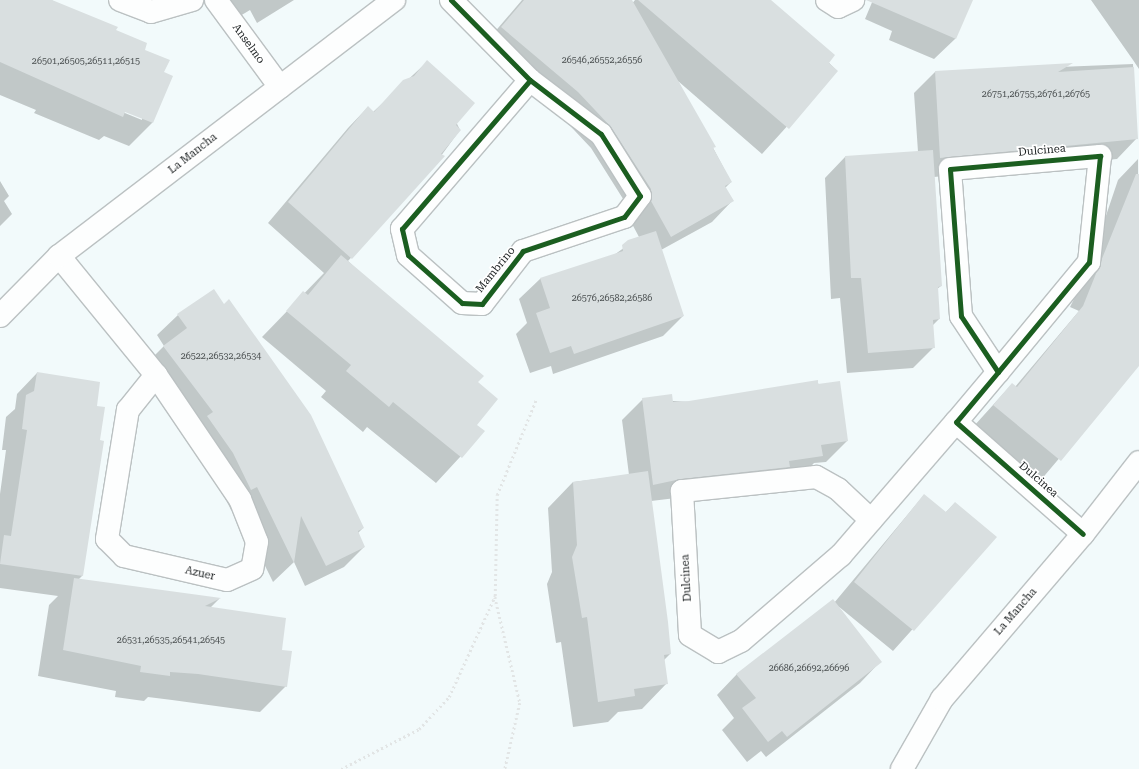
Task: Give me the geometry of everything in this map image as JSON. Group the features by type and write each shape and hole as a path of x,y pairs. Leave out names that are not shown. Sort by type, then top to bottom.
{"street":[{"path":"120,0 151,12 192,0"},
{"name":"Anselmo","path":"216,0 280,87"},
{"name":"La Mancha","path":"0,316 59,256 394,0"},
{"name":"Mambrino","path":"451,0 530,80 601,134 640,196 624,217 523,251 482,304 462,303 408,255 402,229 530,80"},
{"path":"828,0 838,7 853,0"},
{"name":"Dulcinea","path":"871,520 838,489 816,477 682,491 690,635 718,652 730,648 841,555 956,422 998,372 1089,262 1100,156 950,169 961,316 998,372"},
{"name":"Azuer","path":"59,256 156,375 240,499 257,542 252,569 227,580 124,556 108,539 128,410 156,375"},
{"name":"Dulcinea","path":"956,422 1083,534"},
{"name":"La Mancha","path":"902,769 942,699 1083,534 1139,462"}],"path":[{"path":"505,769 520,703 495,596 497,495 536,400"},
{"path":"341,769 419,729 449,696 495,596"}],"building":[{"path":"0,0 52,0 118,27 116,30 147,43 145,50 170,60 164,72 173,76 153,123 125,112 123,117 0,62"},
{"path":"524,0 632,0 716,147 713,148 732,182 725,186 734,201 671,237 651,201 651,189 611,127 578,92 501,27"},
{"path":"638,0 771,0 835,55 829,63 838,71 789,129"},
{"path":"866,0 973,0 956,39"},
{"path":"427,60 475,103 456,125 461,130 441,154 445,156 352,259 288,202 368,106 374,112 403,80 414,76"},
{"path":"1073,63 1058,72 1134,67 1138,139 940,158 935,71"},
{"path":"933,150 942,286 938,287 940,319 933,320 935,348 868,353 861,278 851,278 845,156"},
{"path":"1136,174 1139,174 1139,366 1061,461 993,405 1012,383 1017,387 1083,306"},
{"path":"656,231 684,316 574,354 571,346 550,353 536,313 550,308 540,278 623,251 622,245 628,240"},
{"path":"341,255 484,376 478,382 498,399 477,425 485,431 462,458 393,402 389,407 346,371 351,365 286,311 303,291 308,295"},
{"path":"214,289 224,304 229,299 311,415 364,528 358,531 365,547 326,566 301,516 294,563 257,487 251,490 233,453 207,416 213,412 163,346 187,328 177,314"},
{"path":"37,372 100,382 97,406 105,407 100,440 104,441 83,576 0,564 4,535 11,536 27,430 22,429 26,395 34,391"},
{"path":"818,380 818,384 840,381 848,441 821,445 823,456 789,461 790,467 681,479 653,485 642,398 672,394 673,402 689,401"},
{"path":"648,471 668,622 671,654 664,655 668,684 634,689 635,696 598,702 587,617 582,618 572,557 577,545 573,482"},
{"path":"924,494 946,512 955,502 997,537 914,631 854,582"},
{"path":"74,578 221,598 205,606 286,618 282,650 292,651 287,687 198,674 170,672 170,676 140,672 141,666 63,650"},
{"path":"833,599 882,662 787,737 782,731 768,742 742,708 756,698 736,674"}],"cycle path":[{"path":"451,0 530,80 601,134 640,196 624,217 523,251 482,304 462,303 408,255 402,229 530,80"},
{"path":"998,372 961,316 950,169 1100,156 1089,262 998,372 956,422 1083,534"}]}
